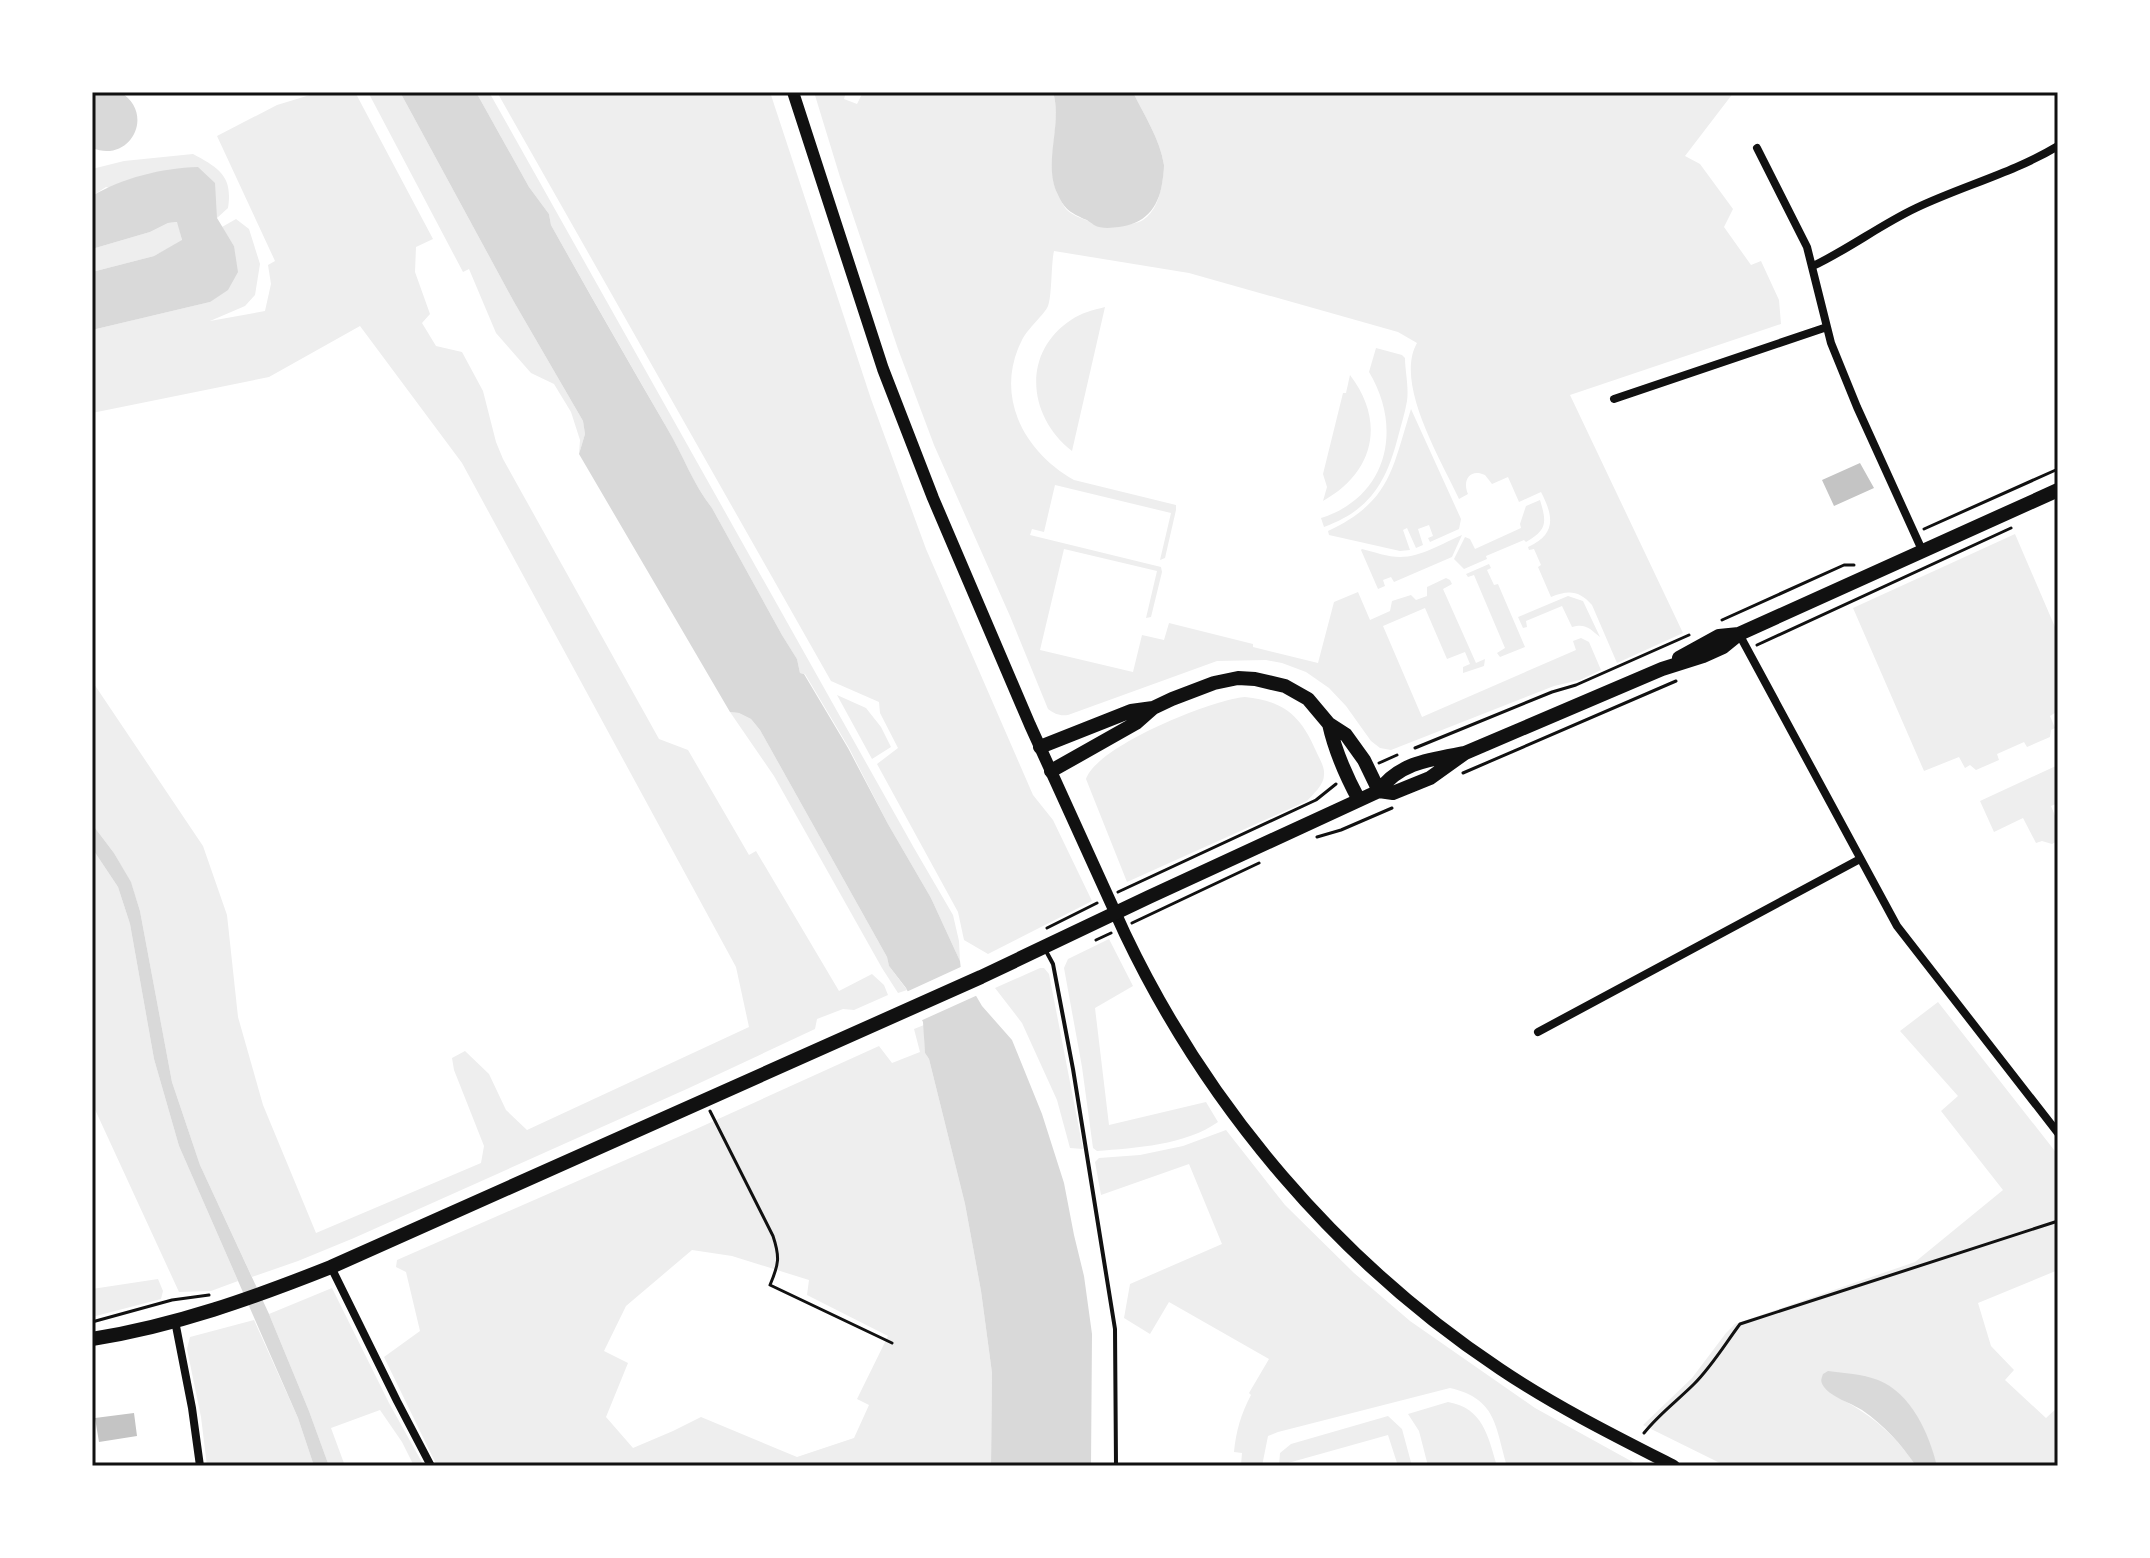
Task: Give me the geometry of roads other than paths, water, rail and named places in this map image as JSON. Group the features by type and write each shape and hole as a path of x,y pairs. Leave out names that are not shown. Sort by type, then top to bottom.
{"main road":[{"path":"793,92 883,369 933,498 1040,747 1139,965 1179,1034 1229,1109 1299,1194 1372,1269 1455,1337 1532,1389 1674,1466"},
{"path":"92,1339 175,1321 219,1301 284,1286 331,1267 981,977 1379,791 1396,772 1423,760 1465,753 1662,669 1719,636 1739,634 2058,490"},
{"path":"1040,747 1131,711 1153,708 1214,683 1238,678 1271,681 1308,699 1329,724 1346,735 1364,760 1379,791"},
{"path":"1051,771 1136,723 1153,708"},
{"path":"1329,724 1347,777 1359,800"}],"street":[{"path":"1813,266 1911,210 2023,165 2058,146"},
{"path":"1757,148 1807,247 1827,327 1857,407 1922,550"},
{"path":"1614,399 1827,327"},
{"path":"1739,634 1897,926 2058,1133"},
{"path":"1538,1032 1860,859"},
{"path":"331,1267 431,1466"},
{"path":"175,1321 200,1466"}],"lane":[{"path":"1044,947 1053,964 1073,1069 1115,1329 1116,1466"}]}
